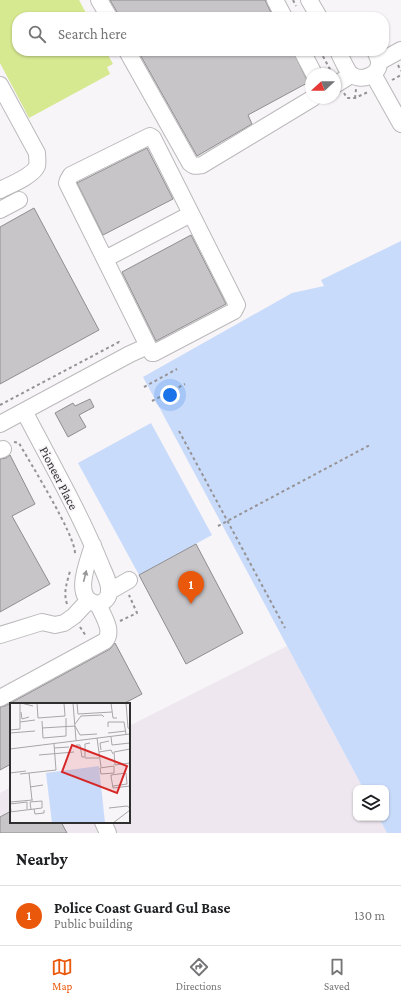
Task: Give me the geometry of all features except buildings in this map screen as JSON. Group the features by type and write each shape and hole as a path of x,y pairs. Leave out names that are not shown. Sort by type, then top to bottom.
{"street":[{"path":"99,0 106,12"},
{"path":"275,0 281,12"},
{"path":"389,56 401,50"},
{"path":"130,56 192,166 202,165 305,103"},
{"path":"305,56 311,68"},
{"path":"341,56 351,75 358,78 365,78 376,62 388,56"},
{"path":"376,62 401,124"},
{"path":"341,81 351,75"},
{"path":"0,84 37,153 38,161 37,168 31,174 0,190"},
{"path":"0,424 139,350 152,353 157,352 234,311 236,308 236,302 152,137 148,137 71,175 68,180 68,186 105,259 139,350"},
{"path":"0,210 19,200"},
{"path":"105,259 191,214"},
{"name":"Pioneer Place","path":"24,411 93,545 110,591"},
{"path":"0,698 108,638 109,629 93,603 84,595 83,584 93,545"},
{"path":"0,635 42,622 55,625 64,623 93,603 105,601 110,591 129,580"},
{"path":"103,823 108,833"}],"path":[{"path":"323,56 330,68"},
{"path":"0,405 119,342 139,350"},
{"path":"144,387 177,369"},
{"path":"152,402 185,384"},
{"path":"179,431 285,628"},
{"path":"218,526 370,445"}],"shaded area":[{"path":"287,646 361,785 353,785 353,821 381,821 387,833 0,833 0,793 10,788 10,823 130,823 130,725"}],"green space":[{"path":"0,0 79,0 85,12 12,12 12,56 109,56 113,64 107,67 110,74 29,118 0,63"}],"water":[{"path":"401,241 401,833 387,833 381,821 389,821 389,785 361,785 143,377 292,293 324,286 321,280"},
{"path":"151,423 212,535 139,575 78,463"}],"place":[{"name":"Police Coast Guard Gul Base","path":"191,604"}]}
